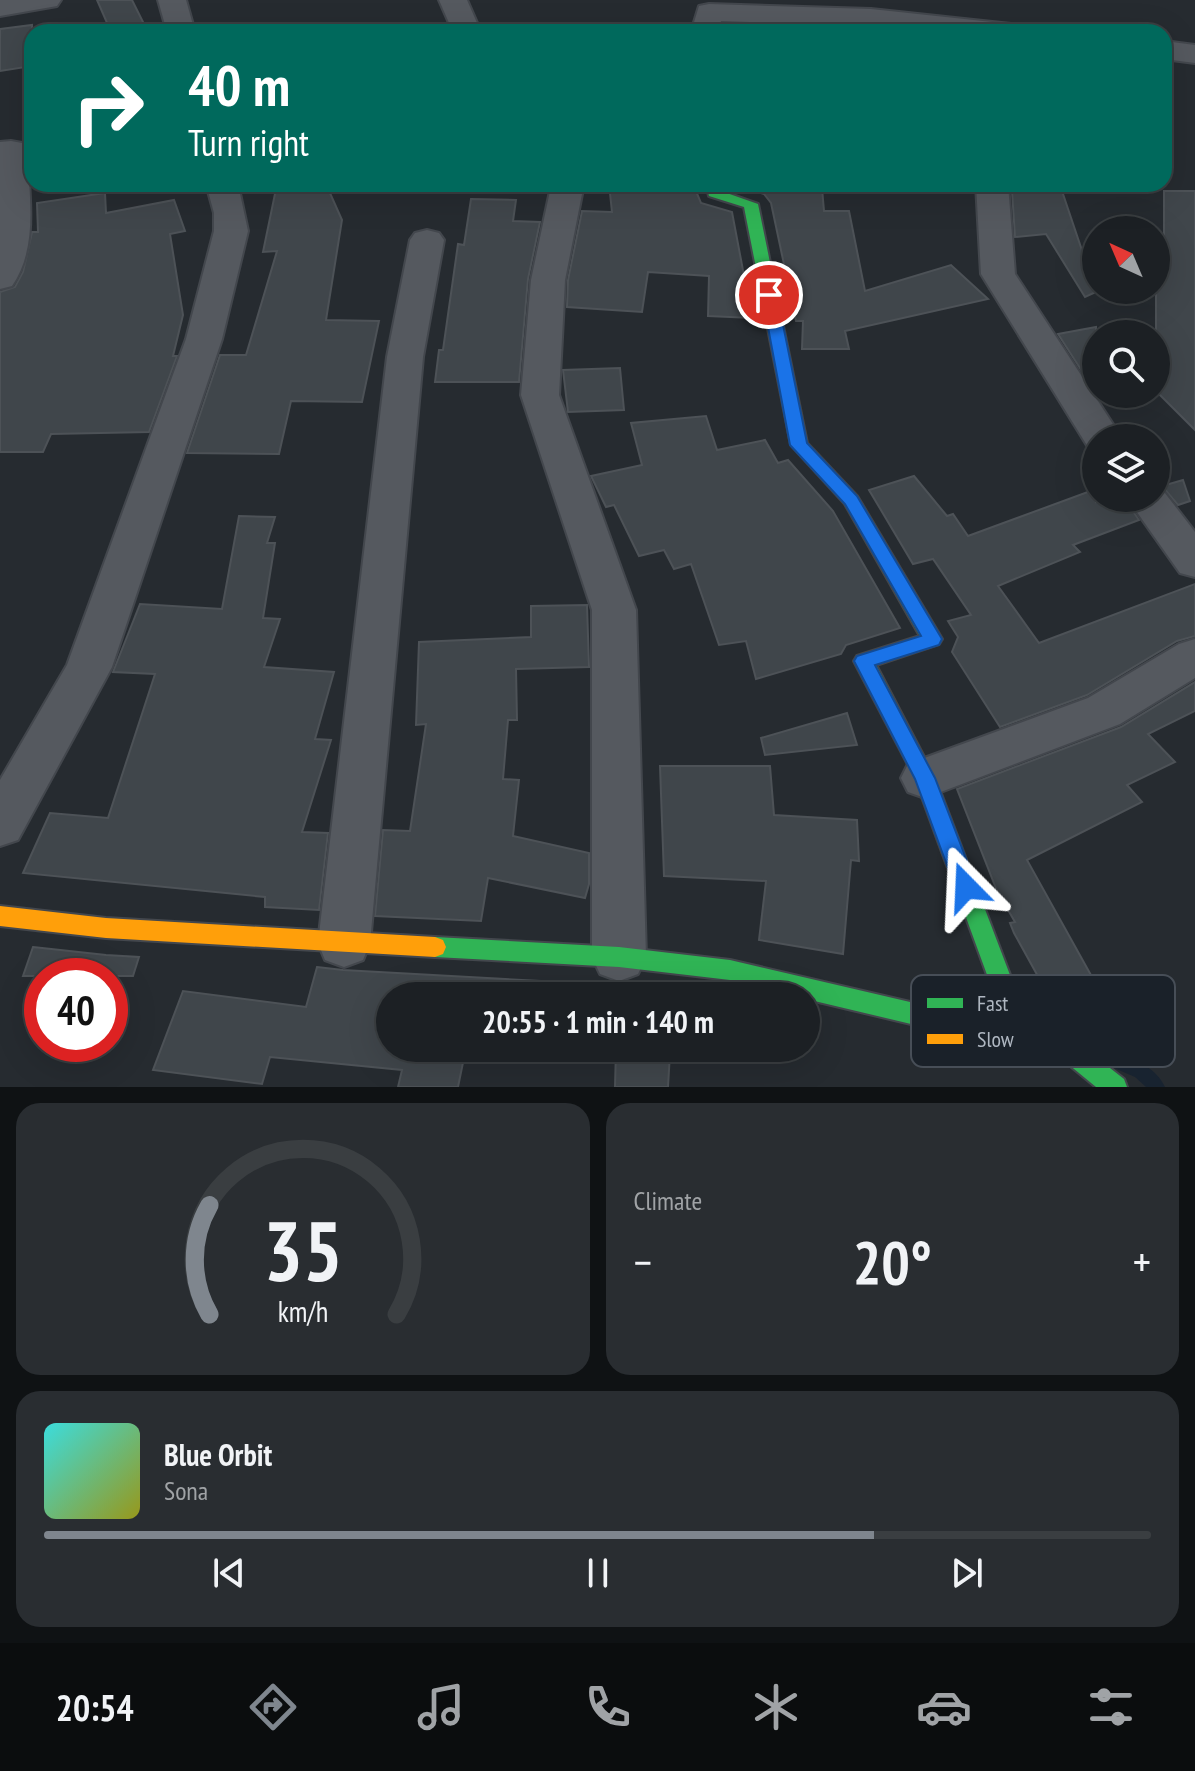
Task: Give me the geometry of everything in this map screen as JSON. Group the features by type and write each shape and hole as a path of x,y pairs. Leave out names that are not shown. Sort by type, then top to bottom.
{"street":[{"path":"0,8 47,0"},
{"path":"172,0 179,24"},
{"path":"453,0 464,24"},
{"path":"707,24 709,12 871,17 926,24"},
{"path":"1172,51 1195,54"},
{"path":"0,151 11,150 14,235 0,279"},
{"path":"0,825 89,667 204,339 231,231 224,192"},
{"path":"566,192 548,280 540,395 614,610 619,957"},
{"path":"714,192 751,204 799,445 851,500 932,639 864,661 925,778 999,975"},
{"path":"993,192 998,274 1093,424"},
{"path":"344,943 405,357 427,240"},
{"path":"1158,512 1195,562"},
{"path":"925,778 1104,711 1195,656"},
{"path":"0,916 106,928 619,957 730,970 911,1013"},
{"path":"1090,1067 1115,1087"}],"building":[{"path":"97,0 132,0 144,24 108,24"},
{"path":"24,26 24,67 0,71 0,29"},
{"path":"1195,191 1195,430 1170,405 1170,320 1156,320 1156,304 1170,304 1170,216 1164,216 1164,192"},
{"path":"275,192 330,192 342,220 326,320 379,321 362,402 291,401 279,454 187,453 220,355 246,355 277,251 263,252"},
{"path":"610,192 696,192 701,203 732,212 752,318 708,316 709,276 648,272 642,312 567,307 568,280 582,211 612,212"},
{"path":"758,192 822,192 824,211 849,211 865,291 951,265 988,299 845,331 849,349 802,349 803,321 796,321 771,203 764,194"},
{"path":"1012,192 1062,192 1082,250 1082,292 1046,234 1015,237"},
{"path":"105,193 106,213 174,200 185,231 170,234 183,315 173,356 177,356 149,432 51,434 43,452 0,452 0,292 15,287 23,272 32,232 38,232 37,203"},
{"path":"471,199 516,200 513,221 540,222 528,279 519,382 435,382 439,350 443,350 458,244 464,245"},
{"path":"1082,330 1082,371 1058,334"},
{"path":"620,368 624,410 568,412 563,370"},
{"path":"706,416 717,450 765,440 778,463 788,460 833,511 900,628 846,645 841,654 756,679 746,641 719,645 691,564 674,569 664,550 639,556 614,505 606,507 591,476 642,465 631,423"},
{"path":"914,476 947,516 953,514 968,536 1082,494 1082,512 1134,512 1139,520 1073,545 1080,552 998,586 1039,643 1195,584 1195,636 1177,641 1087,695 1000,727 952,652 958,637 948,621 971,615 933,559 913,564 869,490"},
{"path":"1183,480 1190,501 1178,505 1170,496 1170,484"},
{"path":"239,516 275,517 267,543 275,543 263,618 280,619 264,667 334,672 315,739 331,740 302,832 328,833 319,910 265,907 265,897 23,873 50,813 108,818 155,674 113,672 140,604 222,609"},
{"path":"587,605 589,667 516,669 517,720 508,720 503,779 519,780 513,836 589,853 589,884 585,898 488,878 481,921 375,916 383,830 410,831 426,724 416,725 419,642 531,637 531,606"},
{"path":"1195,682 1195,711 1148,734 1175,762 1127,785 1142,802 1027,860 1091,975 1037,975 1014,933 1010,923 1015,922 997,891 957,789 1121,727"},
{"path":"847,713 857,745 765,755 761,738"},
{"path":"660,766 770,766 774,815 857,820 859,861 851,860 843,954 759,940 766,881 664,876"},
{"path":"33,947 139,957 133,976 128,976 128,958 29,958"},
{"path":"317,967 559,982 376,982 376,1062 463,1062 458,1087 398,1087 402,1070 270,1057 262,1084 153,1070 183,991 306,1007"},
{"path":"616,1062 669,1062 668,1087 615,1087"}],"waterway":[{"path":"1130,1067 1141,1071 1157,1087"}],"traffic: fast":[{"path":"714,192 751,204 799,445 851,500 932,639 864,661 925,778 999,975"},
{"path":"435,947 619,957 730,970 911,1013"},
{"path":"1090,1067 1115,1087"}],"traffic: slow":[{"path":"0,916 106,928 435,947"}],"route":[{"path":"769,295 799,445 851,500 932,639 864,661 925,778 966,887"}]}
